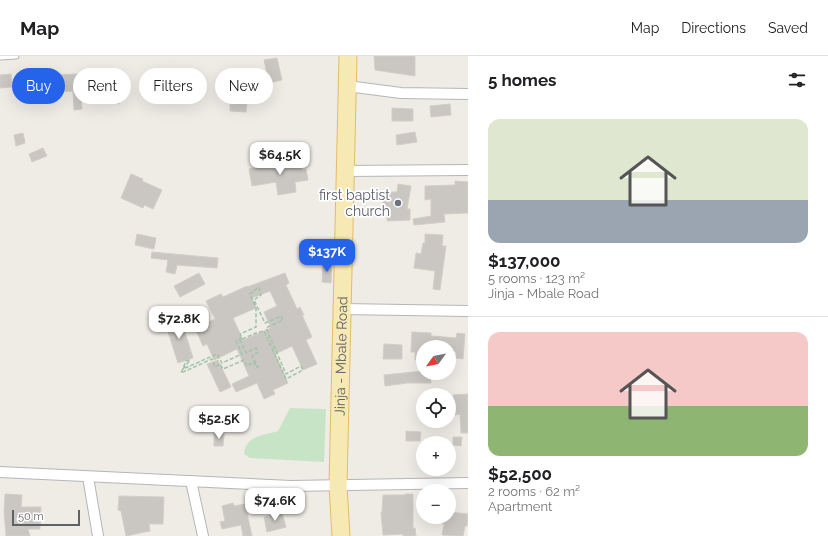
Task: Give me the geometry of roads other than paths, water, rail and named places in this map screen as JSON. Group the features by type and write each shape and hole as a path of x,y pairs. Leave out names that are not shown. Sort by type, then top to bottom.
{"main road":[{"name":"Jinja - Mbale Road","path":"341,536 338,485 348,56"}],"street":[{"path":"347,86 401,93 468,94"},
{"path":"345,171 468,170"},
{"path":"342,310 468,311"},
{"path":"0,472 291,486 468,483"},
{"path":"88,477 98,536"},
{"path":"191,481 203,536"}],"lane":[{"path":"0,57 16,56"}],"place":[{"name":"first baptist church","path":"398,203"}]}
